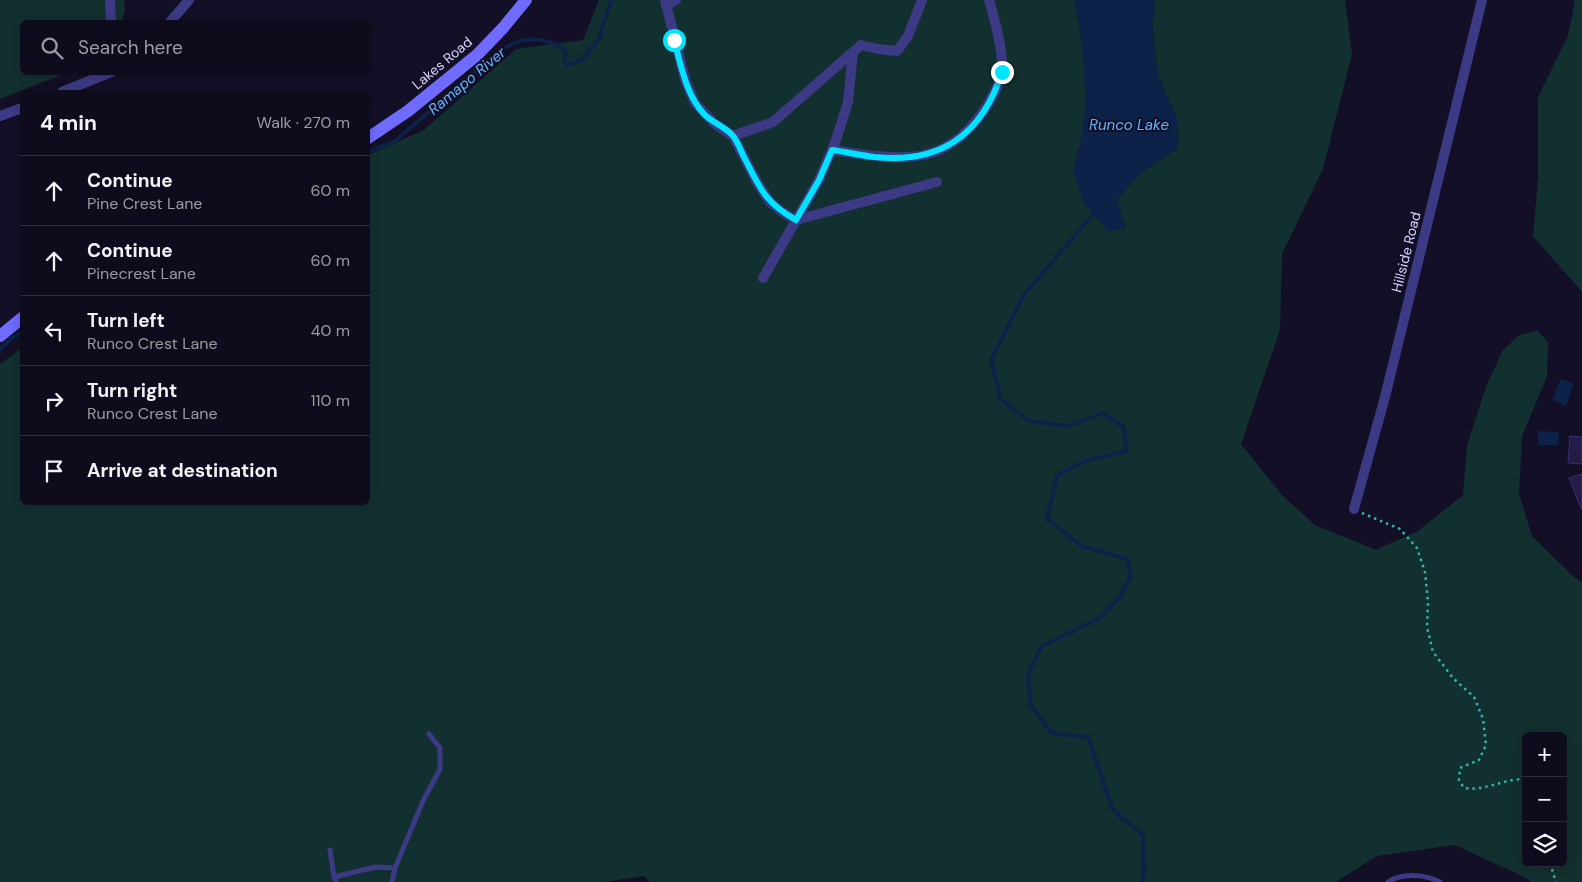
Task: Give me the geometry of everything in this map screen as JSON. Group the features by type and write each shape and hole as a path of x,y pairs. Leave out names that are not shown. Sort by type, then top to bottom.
{"main road":[{"name":"Lakes Road","path":"370,137 408,111 477,55 526,0"},
{"path":"0,336 20,320"}],"street":[{"path":"110,0 111,20"},
{"path":"172,20 189,0"},
{"path":"676,0 666,3 685,79 695,103 709,119 733,136 758,184 770,202 781,211 796,220 937,182"},
{"path":"733,136 773,122 861,45 897,51 908,36 922,0"},
{"path":"832,150 876,157 909,157 940,150 953,144 967,132 979,118 995,93 1002,72 995,22 989,0"},
{"name":"Hillside Road","path":"1354,509 1385,397 1482,0"},
{"path":"763,278 819,180 832,150 848,102 854,52"},
{"path":"67,90 104,75"},
{"path":"0,116 20,109"}],"lane":[{"path":"392,882 423,801 440,769 440,748 429,734"},
{"path":"330,850 335,879 376,867 396,868"},
{"path":"1388,882 1396,877 1430,876 1440,882"}],"path":[{"path":"1354,509 1400,529 1417,548 1425,572 1428,602 1427,627 1433,652 1453,678 1474,697 1483,719 1486,745 1479,760 1460,768 1459,780 1464,788 1472,789 1492,786 1508,779 1522,778"},
{"path":"1551,867 1556,882"}],"green space":[{"path":"0,0 124,0 125,12 122,20 20,20 20,75 61,75 0,99"},
{"path":"599,0 1074,0 1083,49 1086,99 1082,135 1073,171 1125,228 1117,199 1139,174 1178,148 1177,118 1158,76 1152,24 1155,0 1345,0 1352,54 1323,169 1282,254 1280,330 1241,444 1283,496 1315,525 1376,550 1418,531 1463,495 1467,445 1486,387 1503,350 1518,336 1537,330 1548,342 1547,377 1522,436 1519,494 1532,536 1575,578 1582,582 1582,882 1530,882 1528,879 1455,845 1377,856 1336,882 650,882 644,876 605,882 0,882 0,364 20,349 20,505 370,505 370,154 424,130 516,49 583,40"},
{"path":"1575,0 1582,0 1582,292 1533,236 1538,179 1538,97 1568,36"}],"water":[{"name":"Runco Lake","path":"1074,0 1155,0 1152,24 1158,76 1177,118 1178,148 1139,174 1117,199 1125,228 1108,231 1084,203 1073,171 1080,147 1086,100 1081,36"},
{"path":"1561,379 1574,384 1566,406 1552,400"},
{"path":"1538,431 1559,432 1558,445 1538,445"}],"building":[{"path":"1570,436 1582,437 1582,464 1568,463"},
{"path":"1582,474 1582,508 1581,509 1569,478"}],"waterway":[{"name":"Ramapo River","path":"370,151 395,141 502,49 513,44 532,39 545,41 557,45 566,52 564,61 568,65 582,60 599,39 611,0"},
{"path":"1096,211 1023,296 991,360 1001,400 1030,421 1068,426 1103,413 1124,427 1126,451 1085,461 1057,475 1047,519 1082,546 1127,559 1131,575 1120,597 1100,618 1042,646 1028,673 1030,705 1052,733 1088,737 1113,810 1143,835 1144,873 1142,882"},
{"name":"Ramapo River","path":"0,349 20,333"}],"route":[{"path":"674,40 685,79 695,103 714,123 733,136 758,184 770,202 796,220 819,180 832,150 876,157 909,157 940,150 953,144 979,118 995,93 1002,72"}]}
